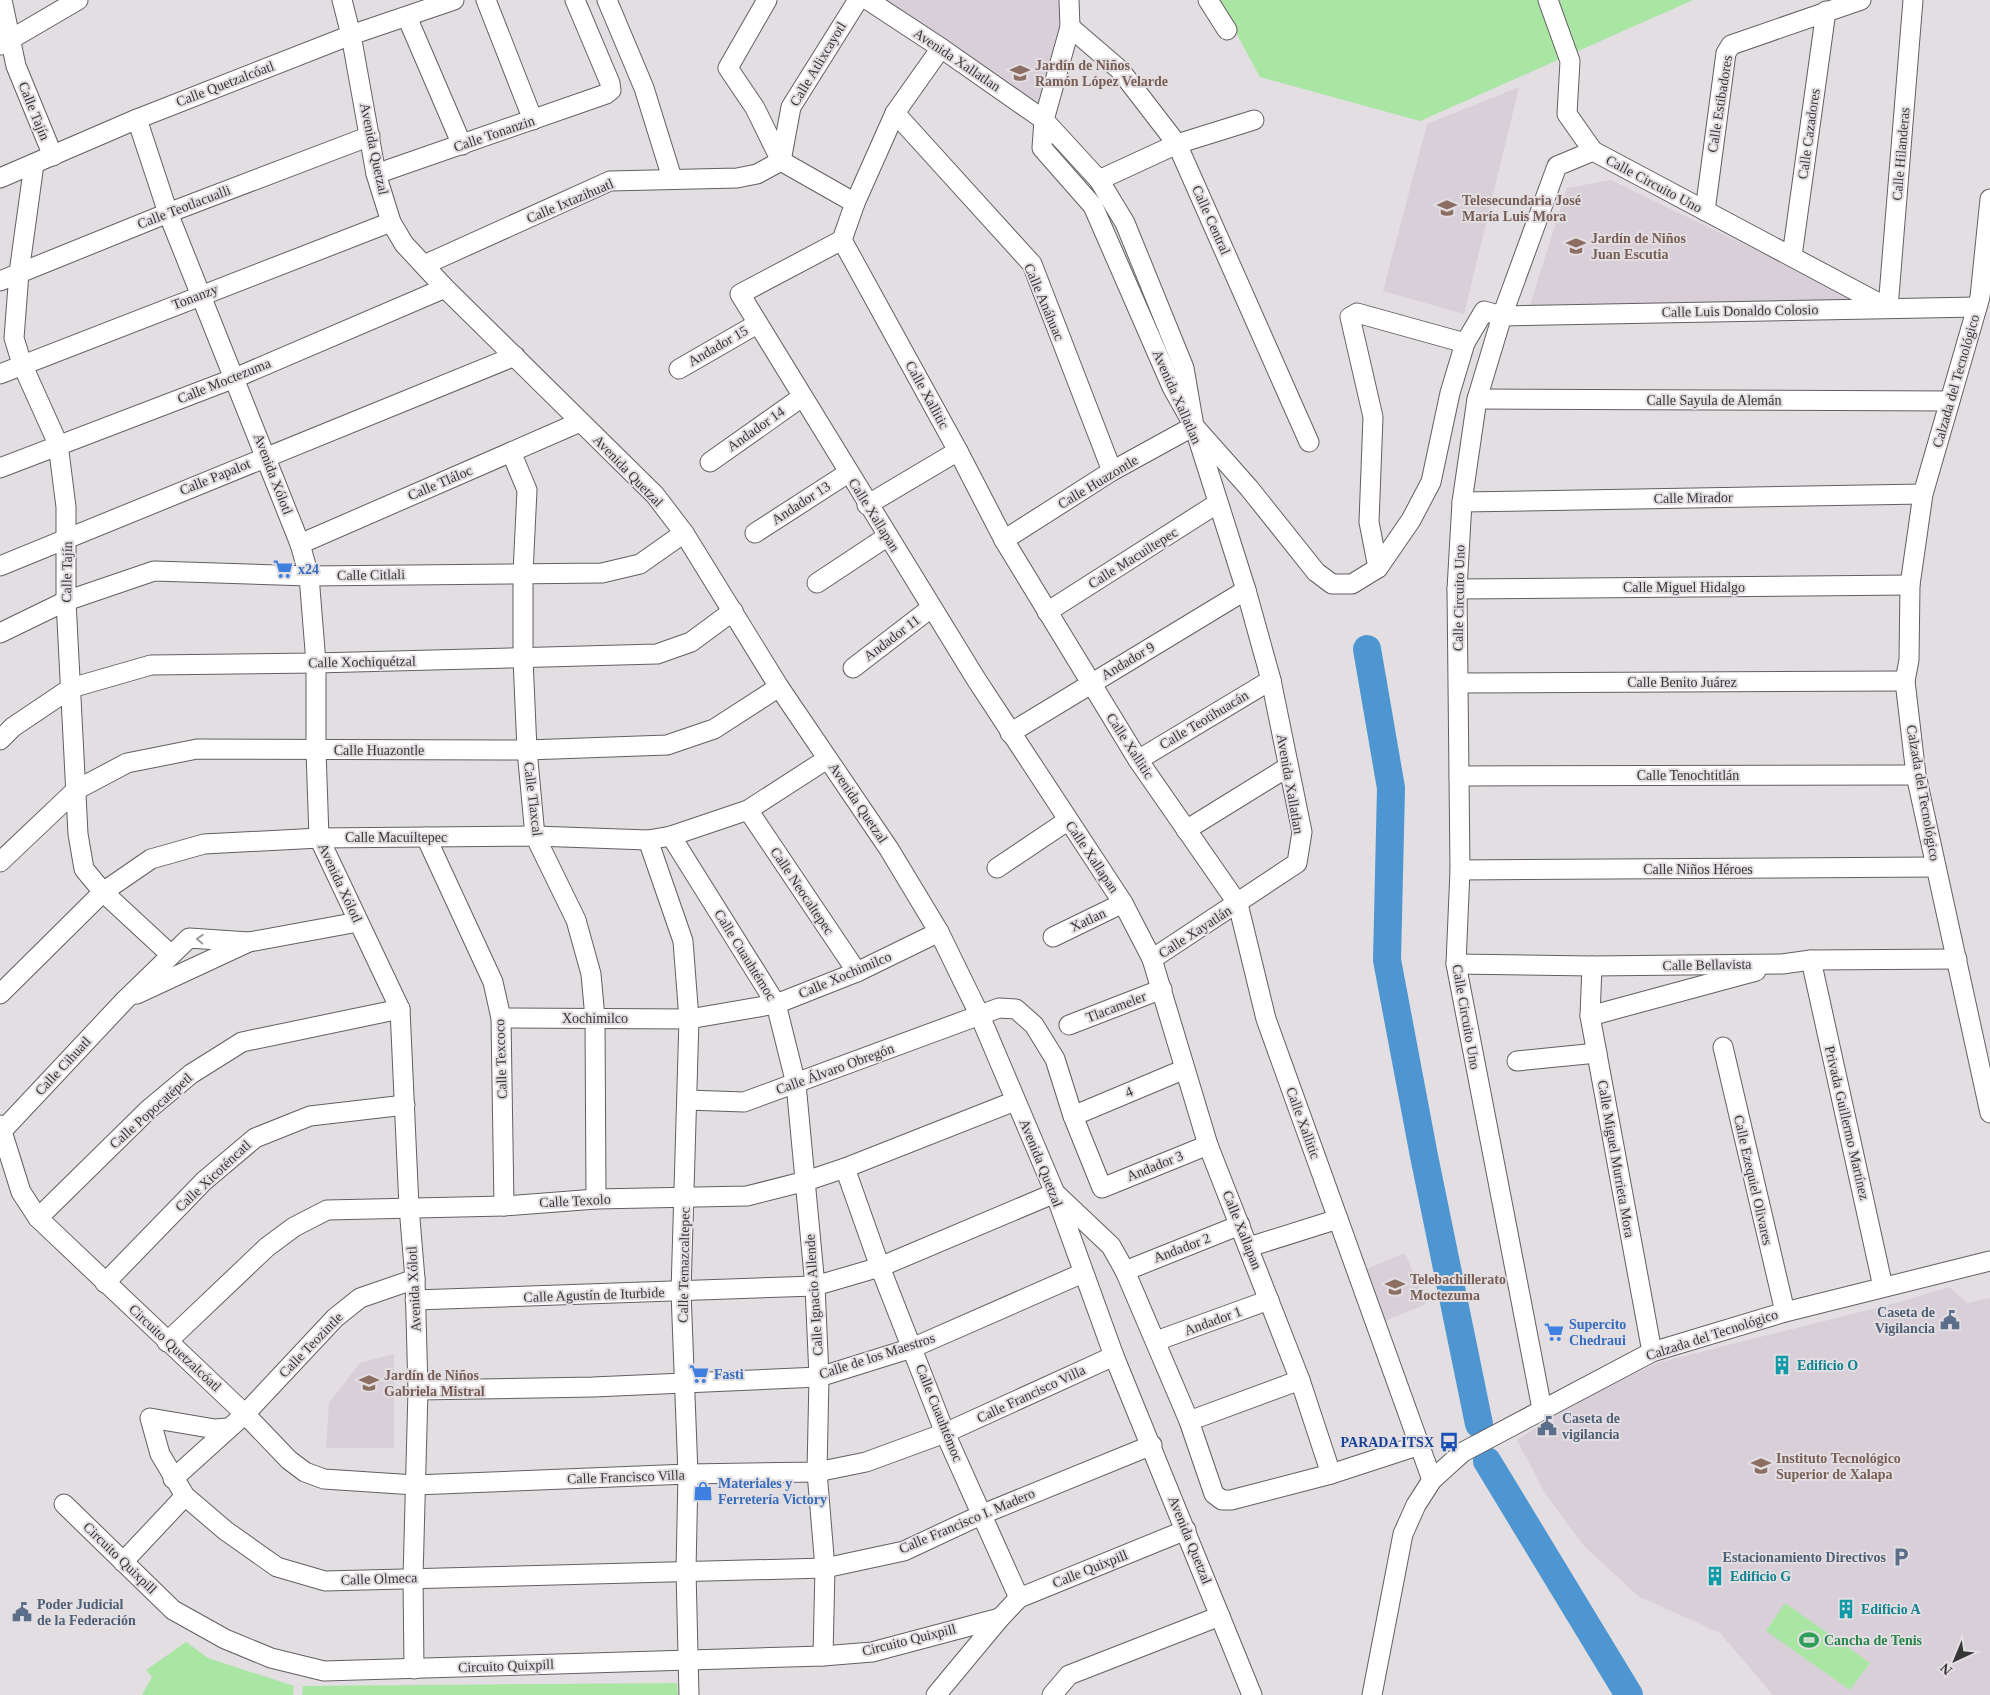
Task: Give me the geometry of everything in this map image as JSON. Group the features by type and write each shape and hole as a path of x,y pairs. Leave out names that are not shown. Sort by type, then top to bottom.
{"street":[{"name":"Calle Tajín","path":"2,0 4,45 16,66 53,156"},
{"path":"4,45 78,0"},
{"name":"Avenida Quetzal","path":"342,0 351,35 376,174 391,222 404,244 445,288 655,495 684,533 778,687 889,849 938,932 980,1016 1055,1193 1114,1356 1152,1445 1252,1695"},
{"name":"Calle Quetzalcóatl","path":"0,178 137,119 351,35 454,0"},
{"path":"486,0 533,120"},
{"name":"Calle Tonanzin","path":"376,174 606,94 611,90 610,83 575,0"},
{"path":"607,0 644,88 672,178"},
{"path":"767,0 728,68 755,108 781,161 855,203"},
{"name":"Calle Atlixcayotl","path":"781,161 791,107 858,0"},
{"name":"Avenida Xallatlan","path":"868,0 1044,120 1042,148 1092,206 1172,387 1194,426 1246,590 1271,680 1302,832 1297,863 1238,904"},
{"path":"1070,0 1070,27 1044,120 1099,180 1125,223 1184,368 1194,426 1249,488 1316,572 1332,584 1352,584 1378,568 1410,520 1431,482 1450,393 1466,343 1357,313 1350,317 1373,418 1369,522 1378,568"},
{"path":"1208,0 1227,30"},
{"path":"1548,0 1570,61 1567,114 1593,151"},
{"name":"Calle Estibadores","path":"1704,211 1726,53 1731,45 1861,0"},
{"name":"Calle Hilanderas","path":"1888,308 1914,0"},
{"name":"Calle Cazadores","path":"1792,256 1826,11"},
{"path":"407,17 462,145"},
{"name":"Calle Central","path":"1070,27 1120,70 1177,144 1309,442"},
{"path":"842,240 855,203 895,113 941,48"},
{"name":"Calle Anáhuac","path":"895,113 1032,264 1112,471"},
{"name":"Avenida Xólotl","path":"137,119 168,213 300,544 309,576 316,664 319,838 400,1009 409,1207 415,1279 414,1300 418,1390 414,1485 414,1669"},
{"path":"1099,180 1177,144 1254,120"},
{"name":"Calle Teotlacualli","path":"0,281 168,213 370,136"},
{"name":"Calle Circuito Uno","path":"1542,1409 1456,964 1460,870 1457,589 1462,502 1477,398 1502,316 1557,166 1593,151 1888,308"},
{"name":"Calle Ixtazihuatl","path":"424,265 610,181 672,178 737,178 757,174 781,161"},
{"name":"Calle Tajín","path":"34,164 19,273 14,338 22,364 58,444 68,537 66,601 78,834 84,869 103,892 170,954"},
{"name":"Calzada del Tecnológico","path":"1990,199 1982,306 1950,401 1923,494 1910,585 1909,660 1905,681 1916,775 1957,959 1983,1049 1990,1113"},
{"path":"1092,206 1112,202"},
{"name":"Tonanzy","path":"0,374 391,222"},
{"name":"Calle Xallapan","path":"842,240 740,294 931,608 1067,821 1123,903 1152,959 1208,1145 1300,1380 1331,1474"},
{"name":"Calle Xallitic","path":"842,240 958,451 1004,540 1138,760 1238,904 1266,1019 1432,1480"},
{"name":"Calle Moctezuma","path":"0,468 58,444 234,378 445,288"},
{"name":"Calle Luis Donaldo Colosio","path":"1466,343 1484,311 1502,316 1982,306"},
{"name":"Andador 15","path":"679,368 757,324"},
{"name":"Calle Papalot","path":"0,566 515,356"},
{"name":"Andador 14","path":"710,462 802,397"},
{"name":"Calle Sayula de Alemán","path":"1477,398 1950,401"},
{"name":"Calle Tláloc","path":"300,544 580,422"},
{"name":"Calle Huazontle","path":"1004,540 1112,471 1194,426"},
{"path":"867,505 958,451"},
{"name":"Calle Tlaxcal","path":"511,452 527,490 523,573 523,659 527,750 535,836 576,920 591,974 595,1018 596,1200"},
{"name":"Andador 13","path":"754,533 848,472"},
{"name":"Calle Mirador","path":"1462,502 1923,494"},
{"name":"Calle Macuiltepec","path":"1047,612 1218,503"},
{"name":"Calle Citlali","path":"0,633 66,601 154,571 309,576 602,573 640,564 684,533"},
{"path":"817,583 888,536"},
{"name":"Calle Miguel Hidalgo","path":"1457,589 1910,585"},
{"name":"Andador 9","path":"1010,733 1246,590"},
{"name":"Andador 11","path":"853,668 931,608"},
{"name":"Calle Xochiquétzal","path":"0,740 14,727 71,688 151,665 316,664 657,654 690,642 733,611"},
{"name":"Calle Teotihuacán","path":"1138,760 1271,680"},
{"name":"Calle Benito Juárez","path":"1459,683 1905,681"},
{"name":"Calle Huazontle","path":"0,862 76,790 127,763 197,749 527,750 667,745 714,728 778,687"},
{"name":"Calle Macuiltepec","path":"0,994 103,892 151,859 204,844 319,838 535,836 648,840 671,836 748,810 827,759"},
{"path":"1186,830 1288,767"},
{"name":"Calle Tenochtitlán","path":"1459,776 1916,775"},
{"name":"Calle Neocaltepec","path":"748,810 856,972"},
{"path":"997,868 1067,821"},
{"name":"Calle Cuauhtémoc","path":"671,836 776,1004 796,1084"},
{"name":"Calle Texcoco","path":"426,837 493,982 501,1018 504,1206"},
{"name":"Calle Temazcaltepec","path":"648,840 683,942 689,1019 681,1292 688,1474 686,1570 689,1695"},
{"name":"Calle Niños Héroes","path":"1460,870 1936,867"},
{"name":"Xatlan","path":"1053,937 1123,903"},
{"name":"Calle Xayatlán","path":"1152,959 1238,904"},
{"name":"Calle Cihuatl","path":"1,1128 170,954 189,938 249,942 358,922"},
{"name":"Calle Xochimilco","path":"689,1019 776,1004 856,972 938,932"},
{"name":"Calle Cihuatl","path":"125,1000 249,942"},
{"name":"Calle Bellavista","path":"1456,964 1592,966 1782,964 1811,960 1957,959"},
{"name":"Privada Guillermo Martínez","path":"1811,960 1883,1286"},
{"path":"1590,1016 1782,964"},
{"name":"Calle Miguel Murrieta Mora","path":"1592,966 1590,1016 1652,1352"},
{"name":"Tlacameler","path":"1069,1025 1162,989"},
{"name":"Calle Álvaro Obregón","path":"687,1100 744,1102 999,1008 1016,1009 1034,1025 1055,1059 1074,1116 1102,1188"},
{"name":"Calle Popocatépetl","path":"38,1218 149,1108 191,1074 242,1042 400,1009"},
{"name":"Xochimilco","path":"501,1018 689,1019"},
{"name":"Calle Ezequiel Olivares","path":"1723,1047 1785,1312"},
{"path":"1518,1062 1597,1053"},
{"name":"4","path":"1074,1116 1186,1069"},
{"name":"Calle Ignacio Allende","path":"796,1084 816,1286 819,1377 817,1472 824,1568 823,1656"},
{"name":"Calle Texolo","path":"167,1342 267,1247 294,1227 327,1210 504,1206 596,1200 747,1196 806,1181 845,1168 1015,1101"},
{"name":"Calle Xicoténcatl","path":"105,1283 204,1181 255,1138 310,1116 405,1105"},
{"name":"Circuito Quetzalcóatl","path":"1,1128 20,1192 38,1218 167,1342 246,1414 289,1460 305,1472 324,1480 414,1485"},
{"name":"Andador 3","path":"1102,1188 1208,1145"},
{"name":"Calle Cuauhtémoc","path":"845,1168 880,1267 945,1433 983,1514 1019,1598"},
{"path":"1055,1193 1111,1246 1156,1341 1189,1421 1214,1494 1222,1500 1252,1495 1331,1474 1420,1445"},
{"name":"Calle Agustín de Iturbide","path":"414,1300 816,1286 880,1267 1055,1193"},
{"path":"1249,1248 1338,1219"},
{"name":"Andador 2","path":"1124,1270 1240,1226"},
{"name":"Calzada del Tecnológico","path":"1372,1695 1403,1534 1416,1505 1432,1480 1463,1452 1652,1352 1785,1312 1883,1286 1990,1261"},
{"name":"Calle de los Maestros","path":"418,1390 685,1383 819,1377 912,1348 1083,1273"},
{"name":"Calle Teozintle","path":"173,1479 228,1428 246,1414 335,1318 360,1298 415,1279"},
{"name":"Andador 1","path":"1156,1341 1269,1300"},
{"name":"Calle Francisco Villa","path":"414,1485 688,1474 817,1472 866,1462 945,1433 1114,1356"},
{"path":"1189,1421 1300,1380"},
{"name":"Calle Olmeca","path":"228,1428 216,1429 150,1418 160,1454 173,1479 185,1496 226,1532 277,1567 325,1581 686,1570"},
{"name":"Calle Francisco I. Madero","path":"686,1570 824,1568 904,1551 983,1514 1152,1445"},
{"path":"123,1562 185,1496"},
{"name":"Circuito Quixpill","path":"64,1504 173,1610 225,1639 271,1658 324,1670 414,1669 823,1656 872,1652 1000,1618"},
{"name":"Calle Quixpill","path":"936,1695 1019,1598 1186,1530"},
{"path":"1052,1695 1069,1674 1220,1616"}],"shaded area":[{"name":"Jardín de Niños Ramón López Velarde","path":"881,0 1065,0 1066,20 1040,108"},
{"name":"Telesecundaria José María Luis Mora","path":"1519,87 1464,314 1383,291 1427,124"},
{"path":"1611,180 1862,302 1530,305 1567,188"},
{"name":"Telebachillerato Moctezuma","path":"1405,1253 1426,1304 1385,1321 1364,1270"},
{"name":"Instituto Tecnológico Superior de Xalapa","path":"1949,1287 1968,1303 1990,1298 1990,1695 1773,1695 1720,1633 1638,1596 1584,1546 1545,1493 1517,1440 1583,1398 1657,1363 1900,1302"},
{"name":"Jardín de Niños Gabriela Mistral","path":"394,1354 394,1448 326,1448 329,1403 360,1363"}],"green space":[{"path":"1218,0 1693,0 1420,121 1260,77"},
{"name":"Cancha de Tenis","path":"1785,1603 1870,1663 1850,1690 1766,1631"},
{"path":"186,1642 208,1658 294,1686 293,1695 142,1695 152,1677 146,1670"},
{"path":"677,1683 678,1695 302,1695 303,1686"}],"waterway":[{"path":"1367,649 1391,788 1387,960 1424,1156 1479,1424"},
{"path":"1487,1461 1629,1695"}],"place":[{"name":"Jardín de Niños Ramón López Velarde","path":"1020,73"},
{"name":"Telesecundaria José María Luis Mora","path":"1447,208"},
{"name":"Jardín de Niños Juan Escutia","path":"1576,246"},
{"name":"x24","path":"283,569"},
{"name":"Telebachillerato Moctezuma","path":"1395,1287"},
{"name":"Caseta de Vigilancia","path":"1950,1320"},
{"name":"Supercito Chedraui","path":"1554,1332"},
{"name":"Edificio O","path":"1782,1365"},
{"name":"Fasti","path":"699,1374"},
{"name":"Jardín de Niños Gabriela Mistral","path":"369,1383"},
{"name":"Caseta de vigilancia","path":"1547,1426"},
{"name":"PARADA ITSX","path":"1449,1442"},
{"name":"Instituto Tecnológico Superior de Xalapa","path":"1761,1466"},
{"name":"Materiales y Ferretería Victory","path":"703,1491"},
{"name":"Estacionamiento Directivos","path":"1901,1557"},
{"name":"Edificio G","path":"1715,1576"},
{"name":"Edificio A","path":"1846,1609"},
{"name":"Poder Judicial de la Federación","path":"22,1612"},
{"name":"Cancha de Tenis","path":"1809,1640"}]}
